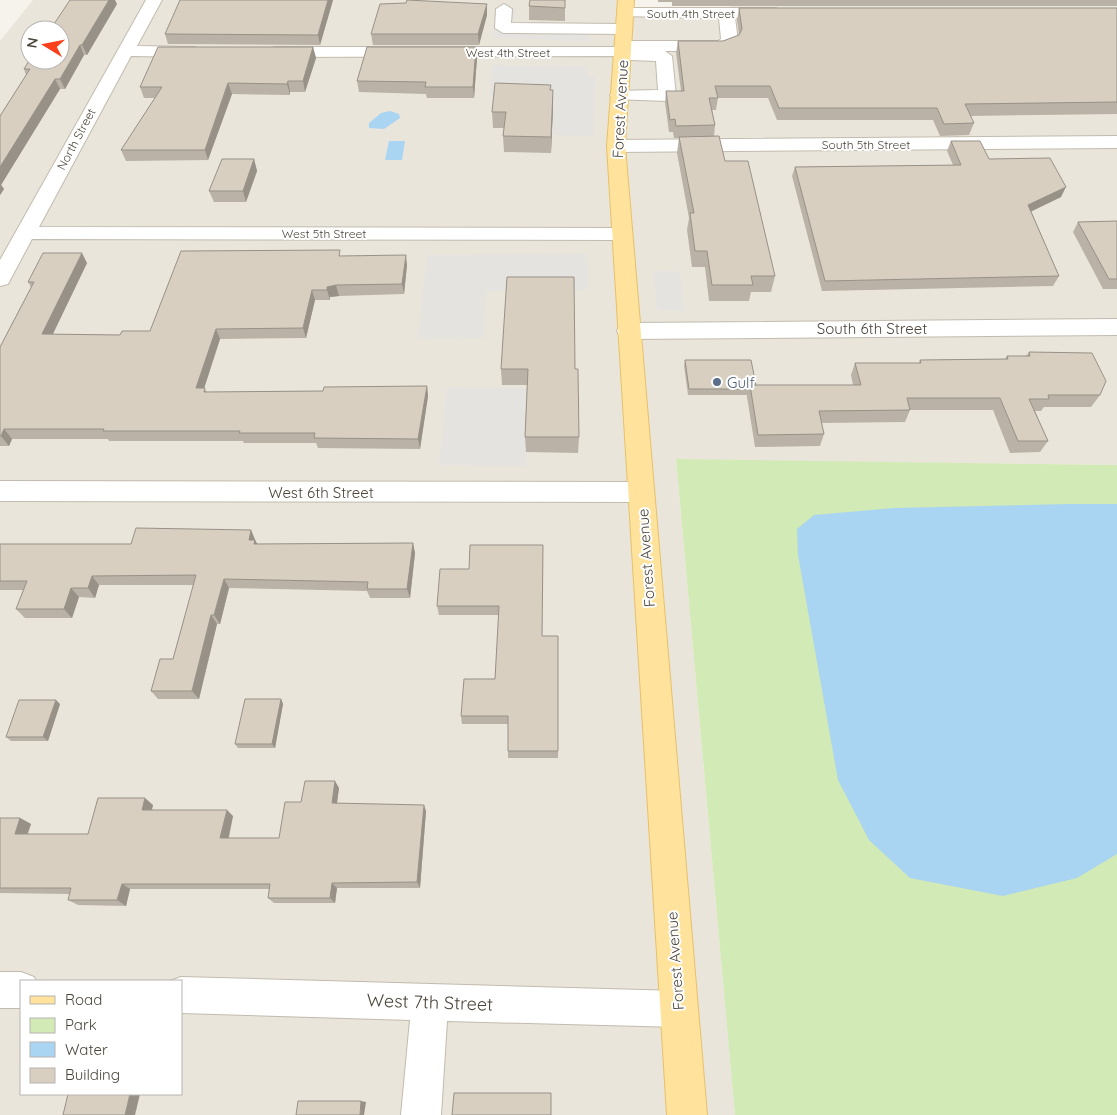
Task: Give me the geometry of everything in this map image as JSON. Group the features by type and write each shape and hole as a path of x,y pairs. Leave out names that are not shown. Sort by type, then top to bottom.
{"main road":[{"name":"Forest Avenue","path":"624,34 616,146 628,331 687,1115"}],"street":[{"name":"North Street","path":"0,279 124,51 154,0"},
{"path":"504,9 503,28 624,34 721,46 730,41 726,13"},
{"name":"South 4th Street","path":"624,34 726,13 792,13"},
{"path":"619,95 667,96 664,56 624,34"},
{"name":"West 4th Street","path":"255,52 624,34"},
{"path":"124,51 205,52"},
{"name":"South 5th Street","path":"616,146 1117,142"},
{"name":"West 5th Street","path":"25,233 622,234"},
{"name":"South 6th Street","path":"628,331 1117,327"},
{"name":"West 6th Street","path":"0,492 641,492"},
{"path":"0,990 20,990"},
{"name":"West 7th Street","path":"182,995 679,1009"},
{"path":"421,1115 430,1002"}],"shaded area":[{"path":"33,0 626,0 625,13 732,13 729,0 1117,0 1117,465 676,460 735,1115 0,1115 0,41"},
{"path":"498,7 516,8 514,24 590,26 589,41 493,38"},
{"path":"493,65 587,66 587,76 595,76 593,136 551,135 553,99 489,98"},
{"path":"587,254 589,290 486,291 484,338 418,339 427,255"},
{"path":"654,271 680,271 684,311 657,310"},
{"path":"447,387 528,388 526,466 439,465"}],"green space":[{"path":"676,459 1117,465 1117,1115 735,1115"}],"water":[{"path":"390,111 399,114 400,118 384,129 369,128 369,123 381,113"},
{"path":"389,141 405,141 402,160 385,160"},
{"path":"1117,504 1117,854 1077,878 1003,896 910,878 869,840 838,780 798,555 797,529 814,515 894,508"}],"building":[{"path":"70,0 109,0 70,62 70,20 57,20"},
{"path":"180,0 328,0 318,35 165,34"},
{"path":"407,0 487,4 478,34 371,34 380,4 406,3"},
{"path":"530,0 565,0 565,8 529,6"},
{"path":"739,8 1117,8 1117,102 965,104 974,123 944,124 937,108 779,108 770,86 715,86 718,98 709,98 715,125 676,126 675,119 670,120 666,91 684,91 678,41 723,41 739,35 742,29"},
{"path":"158,47 313,47 303,81 288,81 287,84 228,83 205,150 121,150 162,87 140,87"},
{"path":"367,47 476,47 473,87 425,87 426,82 357,81"},
{"path":"29,70 65,70 60,79 55,79 0,167 0,116"},
{"path":"495,83 551,85 550,90 553,90 551,137 503,136 506,112 492,112"},
{"path":"719,136 725,161 748,161 775,276 751,276 753,285 712,285 707,251 695,251 690,213 694,213 679,137"},
{"path":"951,141 980,141 989,159 1050,158 1066,187 1028,205 1059,276 825,281 795,167 961,165"},
{"path":"222,159 254,159 243,191 209,191"},
{"path":"1117,221 1117,279 1109,279 1078,222"},
{"path":"340,250 339,256 406,255 402,284 336,285 327,287 327,290 312,290 303,328 216,329 196,388 205,388 204,392 323,391 324,387 427,386 418,439 314,438 315,433 103,431 104,429 4,429 0,436 0,347 34,282 28,282 43,253 82,253 42,334 120,335 122,331 150,331 181,251"},
{"path":"507,277 574,277 575,369 578,369 579,437 525,437 528,369 501,369"},
{"path":"1029,352 1092,353 1106,381 1100,395 1048,395 1049,399 1029,399 1048,441 1018,441 1000,398 907,398 910,410 819,411 824,434 758,435 750,385 861,385 855,363 921,363 920,360 1008,359 1007,356 1030,356"},
{"path":"685,360 751,360 756,385 750,385 749,389 689,389"},
{"path":"136,528 251,530 249,540 255,540 254,544 413,543 407,589 367,589 368,582 224,579 214,615 211,615 192,691 151,691 160,659 173,659 196,575 92,576 88,588 71,588 64,609 16,609 27,581 0,581 0,544 131,544"},
{"path":"470,545 543,545 542,636 558,636 558,751 508,751 508,716 461,716 464,679 495,679 499,606 437,606 440,569 469,569"},
{"path":"245,699 281,699 272,744 235,744"},
{"path":"19,700 56,700 43,737 6,737"},
{"path":"305,781 335,781 332,803 424,805 417,882 332,883 330,898 268,898 270,884 122,884 117,900 68,900 71,888 0,888 0,818 20,818 15,834 88,834 98,798 145,798 142,810 227,810 220,838 279,838 285,802 301,802"},
{"path":"454,1093 551,1093 551,1115 452,1115"},
{"path":"68,1095 130,1095 125,1115 63,1115"},
{"path":"298,1101 361,1101 360,1115 296,1115"}],"place":[{"name":"Gulf","path":"717,382"}]}
